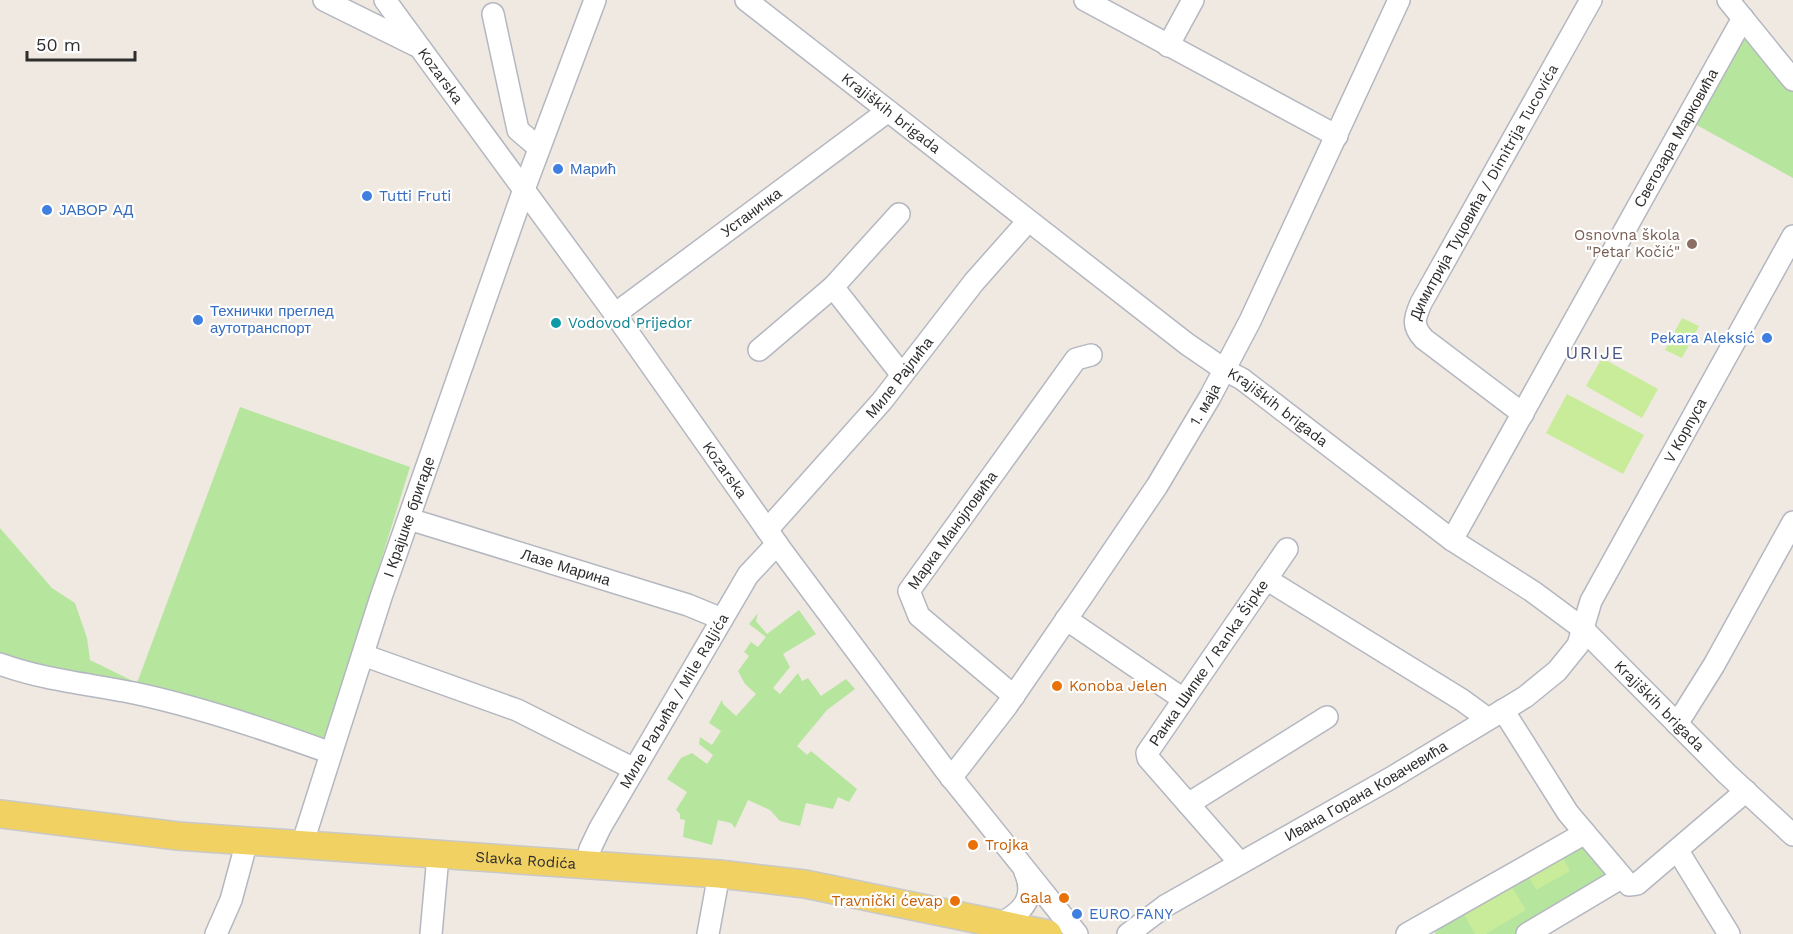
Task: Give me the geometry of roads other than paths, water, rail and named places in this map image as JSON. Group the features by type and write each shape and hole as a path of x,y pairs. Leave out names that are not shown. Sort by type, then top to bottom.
{"main road":[{"name":"Slavka Rodića","path":"0,814 178,836 719,874 805,884 1048,934"}],"street":[{"path":"324,0 417,46"},
{"name":"Kozarska","path":"385,0 523,192 615,314 772,537 951,778 1077,934"},
{"name":"I Крајшке бригаде","path":"302,845 409,519 523,192 595,0"},
{"name":"Krajiških brigada","path":"746,0 1028,221 1225,370 1242,379 1452,540 1532,591 1582,628 1677,724 1793,835"},
{"path":"1085,0 1337,136"},
{"path":"1168,46 1193,0"},
{"name":"1. маја","path":"951,778 1014,696 1156,486 1225,370 1399,0"},
{"name":"Димитрија Туцовића / Dimitrija Tucovića","path":"1523,414 1424,339 1417,332 1414,321 1591,0"},
{"path":"1728,0 1793,80"},
{"path":"492,14 518,130 539,148"},
{"name":"Светозара Марковића","path":"1452,540 1743,18"},
{"name":"Устаничка","path":"615,314 888,111"},
{"path":"759,350 833,287 899,214"},
{"name":"Миле Рајлића","path":"772,537 974,282 1028,221"},
{"name":"V Корпуса","path":"1582,628 1591,601 1793,236"},
{"path":"833,287 902,375"},
{"name":"Марка Манојловића","path":"1014,696 919,616 914,609 909,591 922,569 1076,359 1091,355"},
{"name":"Лазе Марина","path":"409,519 688,605 722,619"},
{"path":"1677,724 1714,665 1793,522"},
{"name":"Миле Раљића / Mile Raljića","path":"586,866 590,849 600,828 772,537"},
{"name":"Ранка Шипке / Ranka Šipke","path":"1240,863 1147,753 1287,549"},
{"path":"1266,579 1496,715 1568,813 1629,885 1637,884 1746,791"},
{"path":"1066,619 1183,699"},
{"name":"Ивана Горана Ковачевића","path":"1128,934 1165,906 1391,778 1525,697 1557,671 1578,645 1582,628"},
{"path":"363,655 517,710 634,769"},
{"path":"0,664 50,680 135,693 331,753"},
{"path":"1188,804 1327,717"},
{"path":"1407,934 1428,929 1585,833"},
{"path":"216,934 231,900 247,841"},
{"path":"1678,851 1729,934"},
{"path":"431,934 438,856"},
{"path":"1000,923 1017,914 1028,898 1029,882 1023,869"},
{"path":"708,934 719,874"},
{"path":"1527,934 1621,878"}],"place":[{"name":"Марић","path":"558,169"},
{"name":"Tutti Fruti","path":"367,196"},
{"name":"ЈАВОР АД","path":"47,210"},
{"name":"Osnovna škola \"Petar Kočić\"","path":"1692,244"},
{"name":"Технички преглед аутотранспорт","path":"198,320"},
{"name":"Vodovod Prijedor","path":"556,323"},
{"name":"Pekara Aleksić","path":"1767,338"},
{"name":"Konoba Jelen","path":"1057,686"},
{"name":"Trojka","path":"973,845"},
{"name":"Gala","path":"1064,898"},
{"name":"Travnički ćevap","path":"955,901"},
{"name":"EURO FANY","path":"1077,914"}],"district":[{"name":"URIJE","path":"1595,352"}]}
